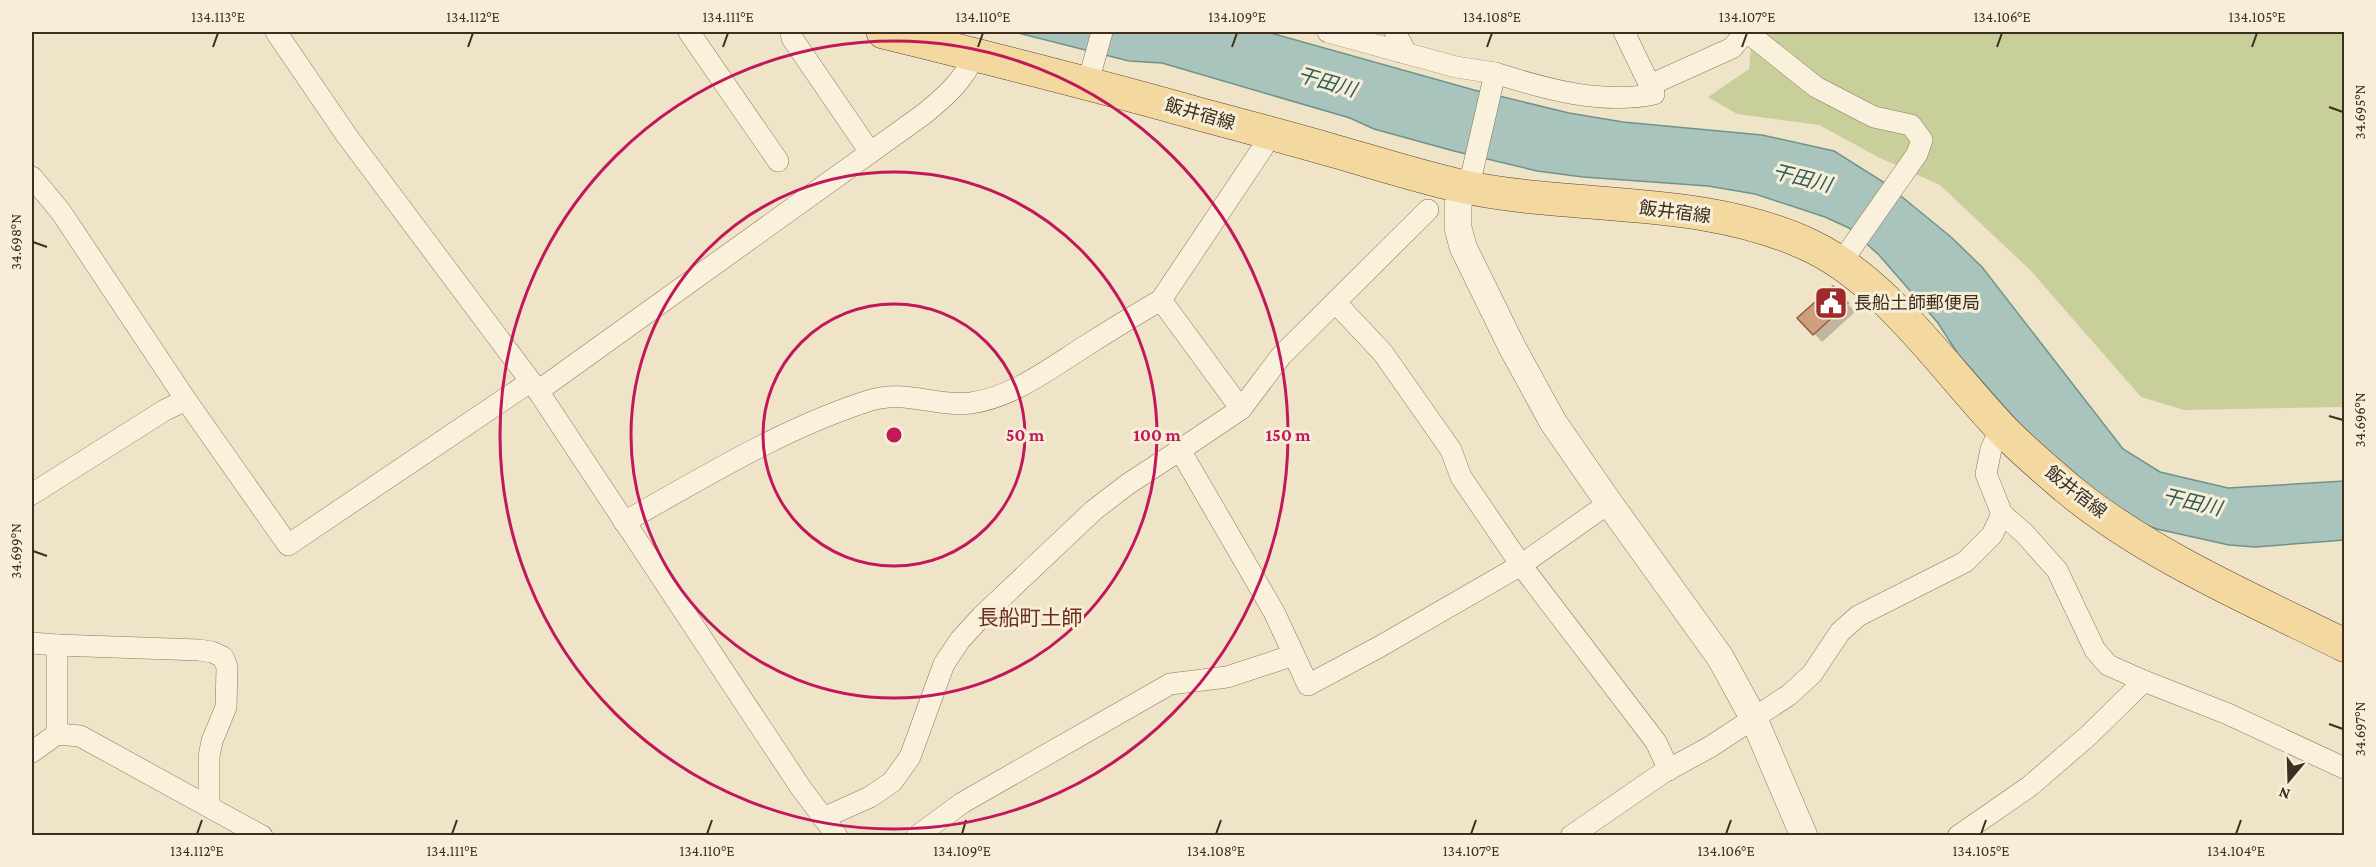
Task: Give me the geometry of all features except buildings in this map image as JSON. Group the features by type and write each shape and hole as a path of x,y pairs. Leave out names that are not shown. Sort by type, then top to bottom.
{"main road":[{"name":"飯井宿線","path":"883,32 975,55 1090,74 1269,133 1420,176 1467,180 1514,196 1696,213 1769,230 1812,247 1850,251 1883,299 1929,346 2001,428 2070,490 2138,538 2228,588 2344,645"}],"street":[{"path":"276,32 347,136 534,387 801,788 837,836"},
{"path":"689,32 778,161"},
{"path":"791,32 792,38 870,152"},
{"path":"1090,74 1102,32"},
{"path":"1328,32 1398,42 1456,67 1533,86 1613,97 1637,98 1654,94 1624,32"},
{"path":"1650,85 1732,48 1746,32 1816,87 1874,117 1911,125 1922,140 1917,154 1850,251"},
{"path":"32,177 61,212 186,400 288,545 534,387 817,193 924,114 957,86 967,73 975,55"},
{"path":"1494,78 1458,206 1458,228 1463,248 1512,347 1553,422 1608,503 1720,657 1754,719 1804,836"},
{"path":"624,522 770,442 870,400 899,395 943,402 970,403 1022,386 1161,300 1264,146 1269,133"},
{"path":"823,818 870,797 892,782 910,757 944,664 960,640 981,616 1095,510 1128,484 1241,409 1281,356 1428,210"},
{"path":"1161,300 1241,409"},
{"path":"1335,302 1383,353 1451,450 1461,477 1521,565 1656,741 1669,770"},
{"path":"32,494 165,410 186,400"},
{"path":"2001,428 1991,449 1986,474 2002,514 2024,533 2057,570 2095,651 2108,665 2228,714 2344,768"},
{"path":"1180,450 1251,569 1308,685 1521,565 1608,503"},
{"path":"1571,836 1669,770 1754,719 1789,695 1812,674 1840,632 1858,616 1965,562 1992,535 2002,514"},
{"path":"32,643 199,650 223,657 227,667 226,707 212,741 209,757 209,805"},
{"path":"57,645 57,734"},
{"path":"917,836 962,803 1170,684 1227,677 1294,655"},
{"path":"1958,836 2030,786 2089,735 2144,681"},
{"path":"32,752 57,734 80,736 262,836"}],"green space":[{"path":"1749,32 2344,32 2344,407 2184,410 2141,397 2030,270 1940,185 1880,158 1819,125 1737,114 1708,97 1749,69 1752,36"}],"water":[{"name":"干田川","path":"1014,32 1267,32 1474,90 1569,113 1623,122 1762,135 1834,151 1885,183 1951,237 1982,267 2123,449 2160,472 2228,488 2344,481 2344,540 2255,547 2229,545 2157,529 2140,523 2120,511 2030,436 1958,354 1938,323 1879,255 1849,228 1825,217 1755,194 1708,186 1583,177 1537,171 1374,129 1350,118 1162,63 1129,61"}],"place":[{"name":"長船土師郵便局","path":"1831,303"}],"district":[{"name":"長船町土師","path":"1030,618"}]}
